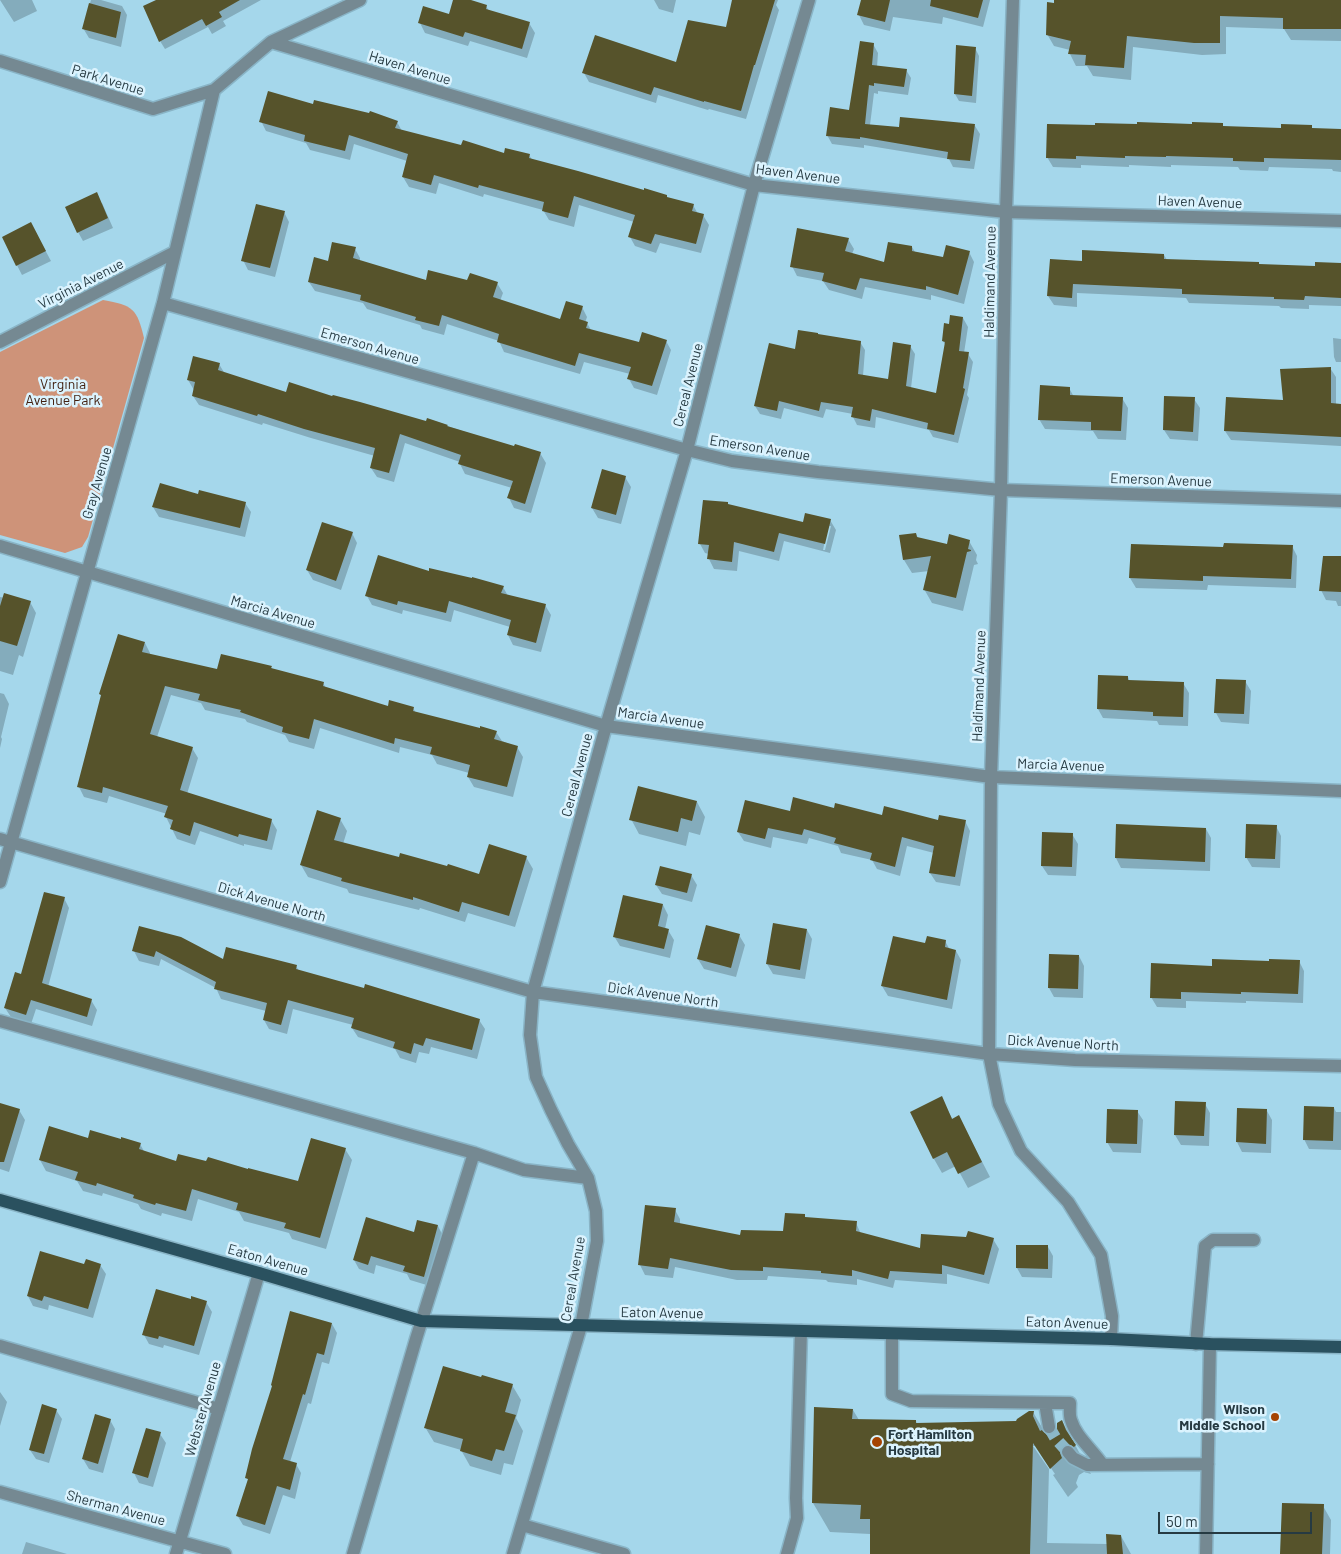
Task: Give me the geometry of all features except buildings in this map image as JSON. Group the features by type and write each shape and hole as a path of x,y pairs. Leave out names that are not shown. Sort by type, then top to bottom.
{"main road":[{"name":"Eaton Avenue","path":"0,1200 421,1321 1341,1347"}],"street":[{"name":"Park Avenue","path":"0,61 153,110 214,90 271,42 360,0"},
{"name":"Cereal Avenue","path":"513,1554 581,1326 597,1241 596,1211 588,1178 563,1136 536,1077 530,1035 533,992 606,726 687,450 754,185 809,0"},
{"name":"Haldimand Avenue","path":"1013,0 1006,212 1001,490 991,777 989,1054 999,1104 1021,1151 1068,1202 1101,1255 1112,1316 1111,1339"},
{"name":"Haven Avenue","path":"271,42 754,185 1006,212 1341,221"},
{"name":"Gray Avenue","path":"0,882 5,841 88,573 163,303 214,90"},
{"name":"Virginia Avenue","path":"0,342 175,252"},
{"name":"Emerson Avenue","path":"163,303 732,461 818,472 1001,490 1341,500"},
{"name":"Marcia Avenue","path":"0,546 606,726 991,777 1341,791"},
{"name":"Dick Avenue North","path":"5,841 533,992 989,1054 1075,1060 1341,1066"},
{"path":"0,1021 474,1153 524,1170 588,1178"},
{"path":"353,1554 421,1321 474,1153"},
{"path":"1196,1344 1205,1246 1213,1240 1254,1240"},
{"name":"Webster Avenue","path":"178,1548 259,1273"},
{"path":"787,1554 797,1518 801,1331"},
{"path":"892,1334 892,1394 911,1401 1070,1403 1070,1418 1076,1433 1094,1452 1102,1464"},
{"path":"1206,1554 1210,1344"},
{"path":"0,1346 219,1409"},
{"path":"1045,1403 1049,1426"},
{"path":"1068,1452 1072,1458 1087,1465 1208,1464"},
{"name":"Sherman Avenue","path":"0,1492 178,1548 225,1554"},
{"path":"522,1525 624,1554"}],"green space":[{"name":"Virginia Avenue Park","path":"103,300 121,304 132,310 139,321 144,338 88,537 82,547 65,553 0,535 0,352"}],"tunnel":[{"path":"1049,1427 1056,1439 1068,1452"}],"place":[{"name":"Wilson Middle School","path":"1275,1417"},
{"name":"Fort Hamilton Hospital","path":"877,1442"}]}
